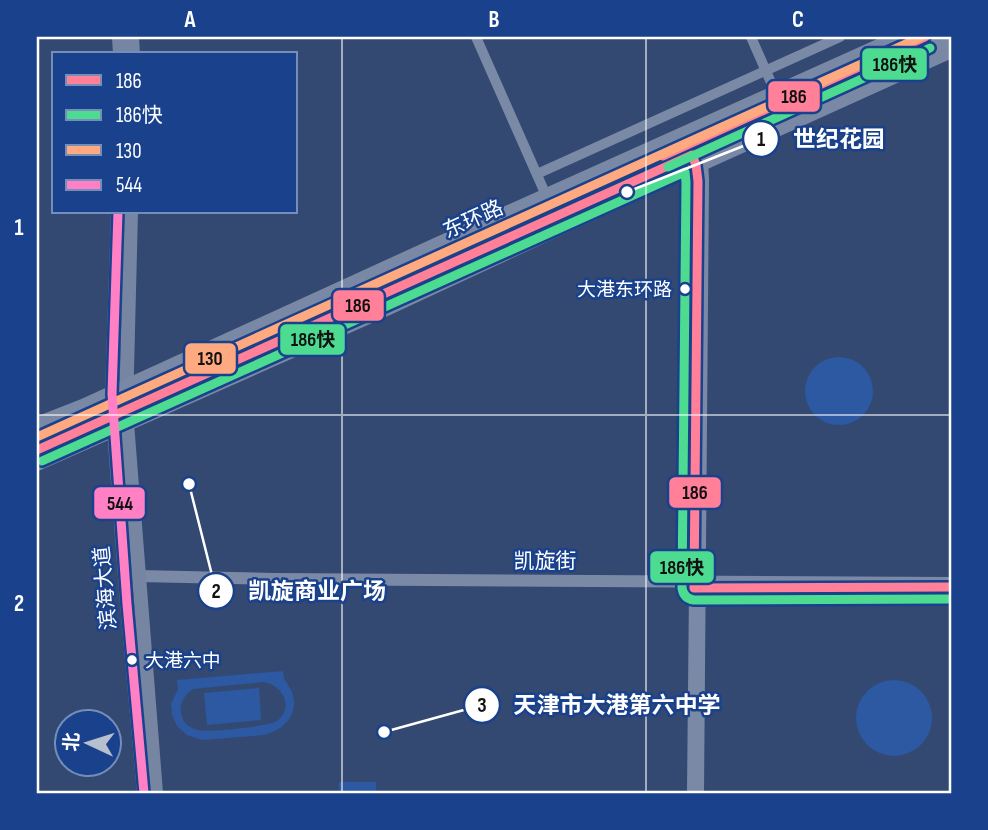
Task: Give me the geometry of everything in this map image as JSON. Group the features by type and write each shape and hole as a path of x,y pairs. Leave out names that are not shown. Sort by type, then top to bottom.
{"highway":[{"name":"东环路","path":"37,450 119,408 693,149 780,103 925,37"},
{"name":"东环路","path":"780,103 950,37"},
{"name":"东环路","path":"37,438 119,408"}],"main road":[{"path":"780,103 901,37"},
{"path":"693,149 951,50"},
{"path":"37,463 119,408 553,212"},
{"name":"滨海大道","path":"118,214 119,408 127,604 144,793"},
{"name":"滨海大道","path":"131,214 119,408 138,580 156,793"},
{"path":"37,425 119,408"}],"street":[{"path":"476,37 553,212"},
{"path":"751,37 780,103"},
{"path":"537,174 840,37"},
{"path":"693,149 698,181 699,793"},
{"name":"凯旋街","path":"138,580 951,585"},
{"path":"692,793 698,585"}],"shaded area":[{"path":"846,357 867,372 873,384 871,404 863,415 846,425 832,425 815,415 807,404 805,384 815,367 826,359"},
{"path":"283,671 292,692 294,707 284,725 271,733 202,740 187,735 177,726 172,715 171,704 178,689 177,680","holes":["263,682 270,684 284,697 285,709 277,721 251,727 204,731 190,727 183,719 181,704 193,689"]},
{"path":"894,680 909,683 921,691 929,703 932,718 929,733 921,745 909,753 894,756 879,753 867,745 859,733 856,718 859,703 867,691 879,683"},
{"path":"259,688 261,720 207,725 204,693"},
{"path":"339,782 376,782 376,793 339,793"}],"transit line":[{"name":"130","path":"37,437 921,37"},
{"name":"186","path":"663,156 925,37"},
{"name":"186快","path":"668,167 930,48"},
{"name":"186","path":"37,450 692,155 698,181 694,588 951,587"},
{"name":"186快","path":"42,461 685,172 684,595 694,600 951,599"},
{"name":"544","path":"118,214 112,394 144,793"}],"place":[{"name":"世纪花园","path":"627,192"},
{"name":"大港东环路","path":"685,289"},
{"name":"凯旋商业广场","path":"189,484"},
{"name":"大港六中","path":"132,660"},
{"name":"天津市大港第六中学","path":"384,732"}]}
